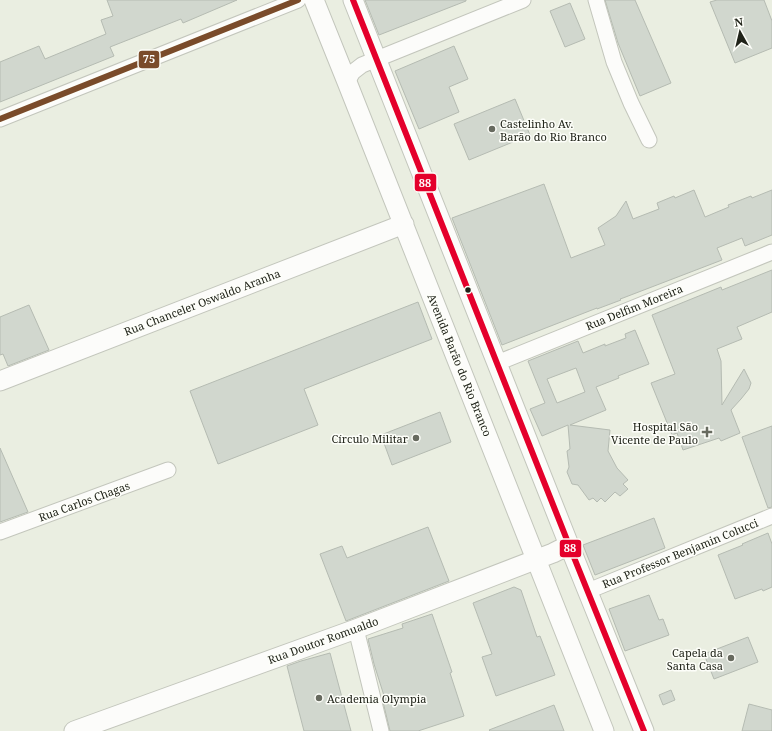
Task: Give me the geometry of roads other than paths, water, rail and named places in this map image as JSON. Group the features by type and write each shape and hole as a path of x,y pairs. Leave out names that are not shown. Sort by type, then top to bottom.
{"main road":[{"name":"Avenida Barão do Rio Branco","path":"314,0 348,82 604,731"},
{"path":"353,0 644,731"},
{"name":"Rua Chanceler Oswaldo Aranha","path":"0,382 404,224"},
{"name":"Rua Doutor Romualdo","path":"74,731 356,629 553,553 569,545"}],"street":[{"path":"0,119 298,0"},
{"path":"348,82 353,72 362,65 523,0"},
{"path":"596,0 614,62 631,104 649,140"},
{"name":"Rua Delfim Moreira","path":"497,362 772,252"},
{"name":"Rua Carlos Chagas","path":"0,532 168,470"},
{"name":"Rua Professor Benjamin Colucci","path":"588,591 772,516"},
{"path":"356,629 381,731"}],"place":[{"name":"Castelinho Av. Barão do Rio Branco","path":"492,129"},
{"name":"Hospital São Vicente de Paulo","path":"707,432"},
{"name":"Círculo Militar","path":"416,438"},
{"name":"Capela da Santa Casa","path":"731,658"},
{"name":"Academia Olympia","path":"319,698"}]}
